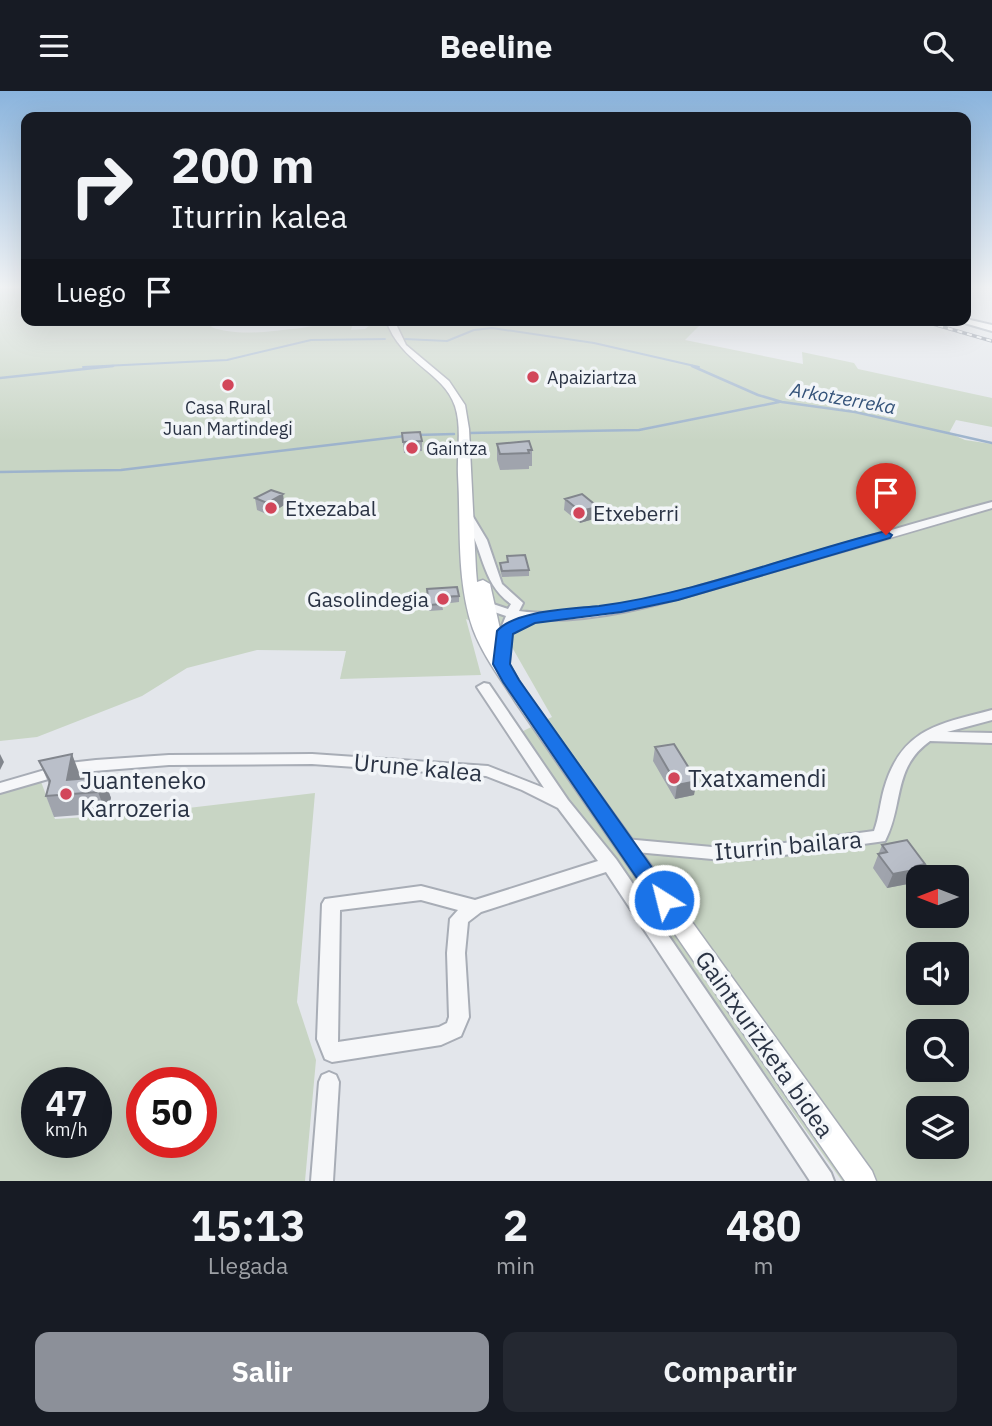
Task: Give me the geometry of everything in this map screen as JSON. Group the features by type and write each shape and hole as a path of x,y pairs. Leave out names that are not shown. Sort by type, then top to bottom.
{"main road":[{"name":"Gaintxurizketa bidea","path":"397,339 404,349 450,389 461,406 468,517 466,547 471,575 501,664 522,699 862,1181"},
{"name":"Gaintxurizketa bidea","path":"468,517 474,537 483,613"}],"street":[{"path":"505,631 523,621 673,597 992,505"},
{"path":"468,517 481,536 494,583 500,592 515,609 548,617"},
{"path":"501,664 505,631 515,609"},
{"path":"483,613 515,609 564,615"},
{"path":"484,687 563,804"},
{"name":"Iturrin bailara","path":"625,845 723,854 762,852 879,837 884,828 896,770 906,751 925,737 949,726 992,715"},
{"path":"925,737 958,735 992,738"},
{"name":"Urune kalea","path":"0,788 69,768 96,765 169,760 312,759 438,765 488,771 527,786 563,804 610,864 823,1181"},
{"path":"475,907 421,893 331,904 327,1039 332,1052 440,1036 454,1029 459,1017 456,953 459,919 475,907 610,864"},
{"path":"323,1181 329,1082"}],"green space":[{"path":"0,339 686,339 803,364 802,352 854,363 858,369 992,398 992,427 956,420 949,433 965,440 992,444 992,1181 842,1181 521,732 552,717 505,635 466,619 481,675 340,679 346,651 257,650 187,668 142,696 37,737 0,741"},
{"path":"40,779 55,819 137,814 315,793 297,1002 316,1060 305,1181 0,1181 0,784"}],"building":[{"path":"420,432 422,441 403,442 402,433"},
{"path":"529,441 532,450 528,450 529,453 500,454 497,444"},
{"path":"271,490 283,494 267,503 255,498"},
{"path":"582,494 598,507 580,511 565,499"},
{"path":"525,555 529,570 502,571 500,563 508,562 507,556"},
{"path":"457,587 459,596 441,597 442,604 429,605 427,589"},
{"path":"674,744 697,781 677,785 655,747"},
{"path":"72,754 67,780 103,777 98,792 46,796 50,781 39,761"},
{"path":"907,840 925,864 906,865 906,872 893,874 878,854 887,852 882,845"}],"waterway":[{"name":"Arkotzerreka","path":"83,367 227,360 311,340 385,339"},
{"name":"Arkotzerreka","path":"405,339 447,341 452,339"},
{"name":"Arkotzerreka","path":"566,339 699,367"},
{"name":"Arkotzerreka","path":"0,378 113,366"},
{"name":"Arkotzerreka","path":"692,366 758,395 782,402 855,412 992,443"},
{"path":"469,433 639,430 779,402"},
{"path":"416,435 454,434"},
{"path":"0,472 121,470 405,436"}],"railway":[{"path":"985,339 992,341"}],"place":[{"name":"Apaiziartza","path":"533,377"},
{"name":"Casa Rural Juan Martindegi","path":"228,385"},
{"name":"Gaintza","path":"412,448"},
{"name":"Etxezabal","path":"271,508"},
{"name":"Etxeberri","path":"579,513"},
{"name":"Gasolindegia","path":"443,599"},
{"name":"Txatxamendi","path":"674,778"},
{"name":"Juanteneko Karrozeria","path":"66,794"}],"route":[{"path":"664,900 511,682 501,664 505,631 531,619 621,608 673,597 886,535"}]}
